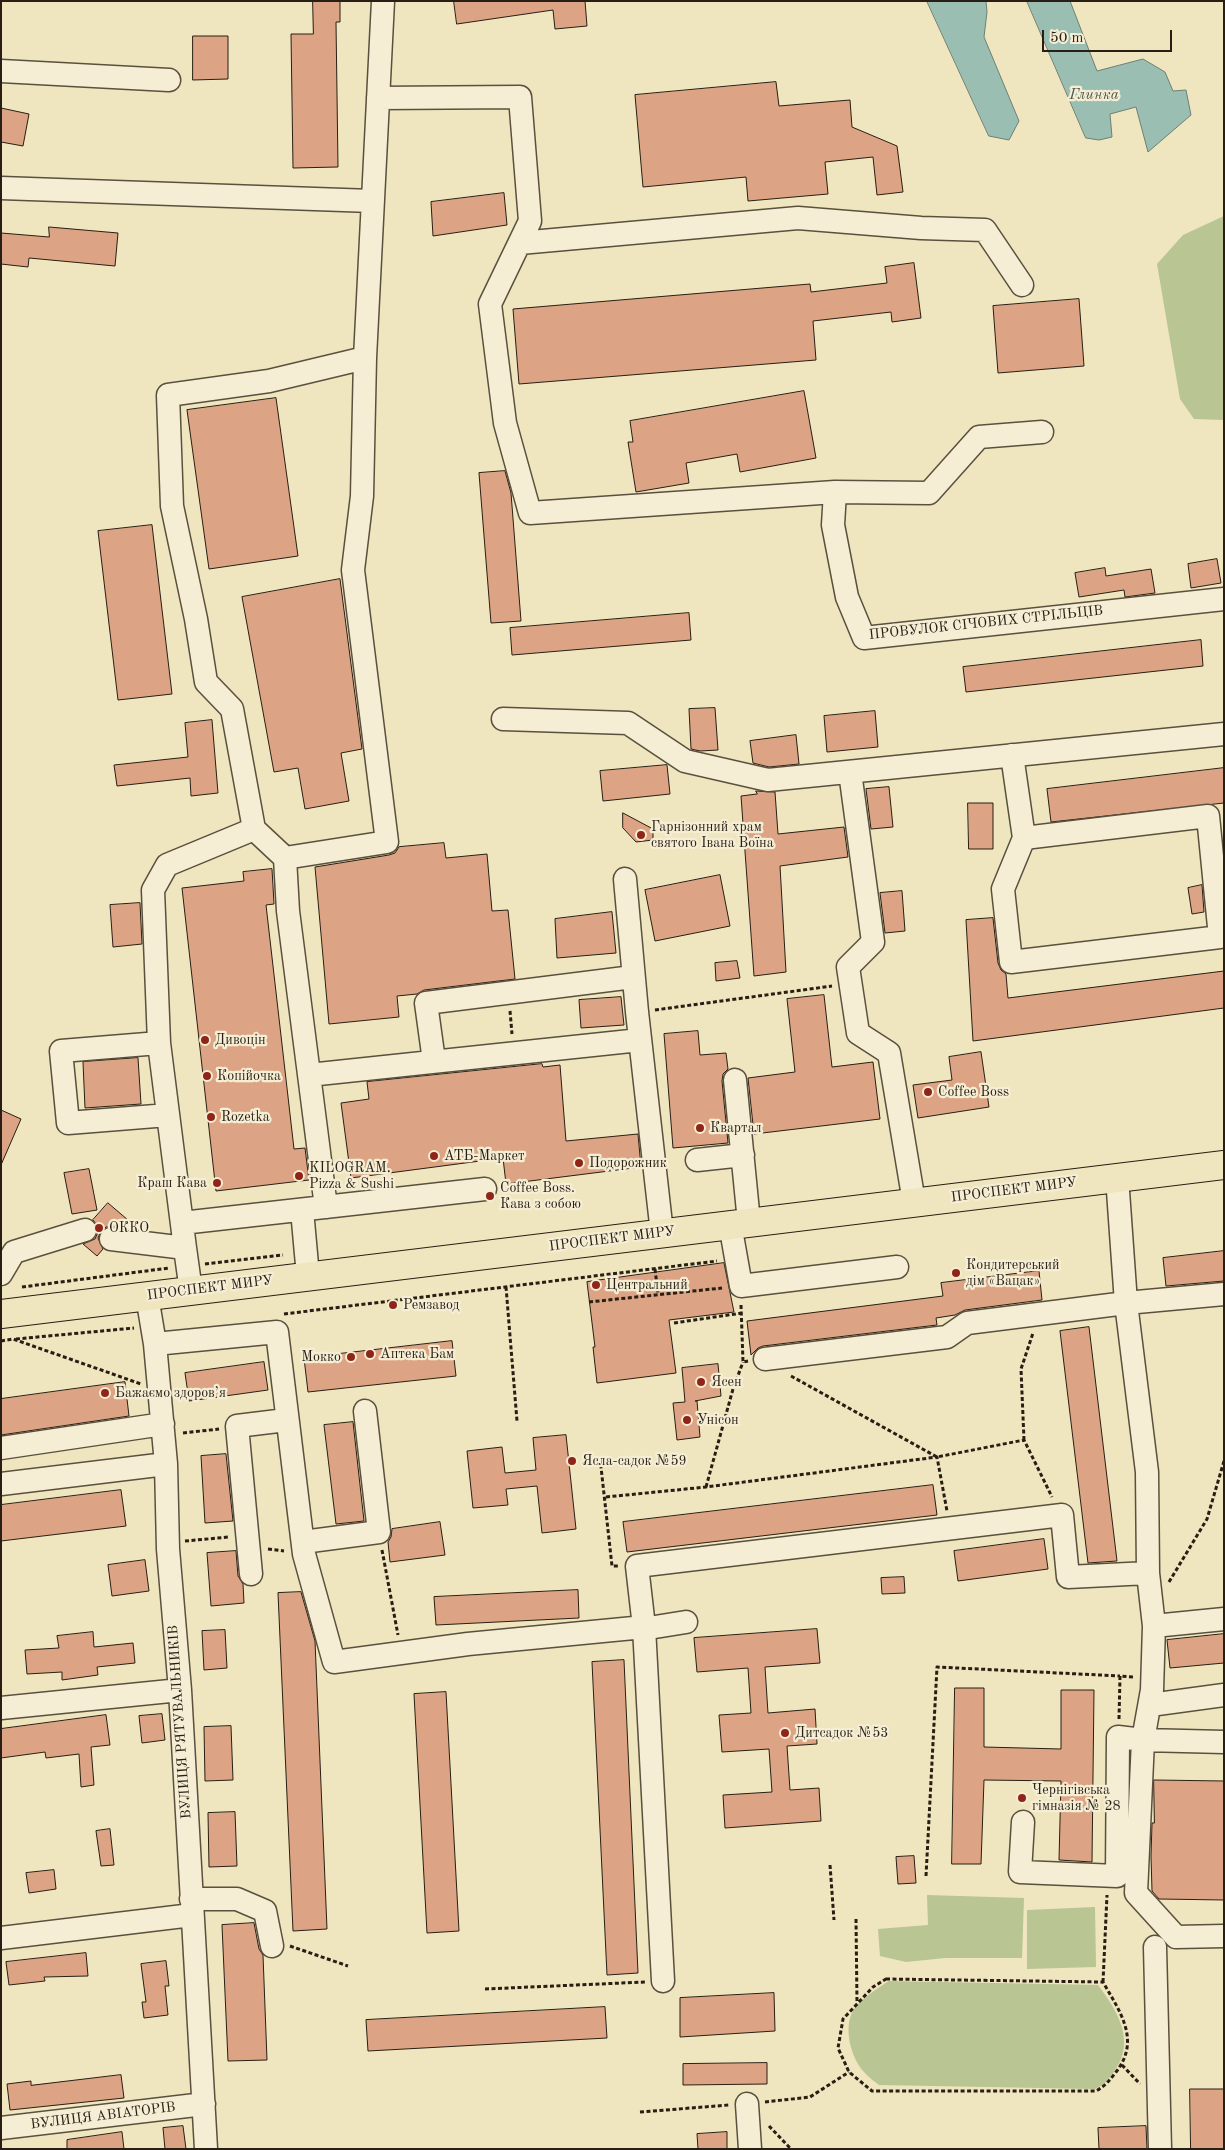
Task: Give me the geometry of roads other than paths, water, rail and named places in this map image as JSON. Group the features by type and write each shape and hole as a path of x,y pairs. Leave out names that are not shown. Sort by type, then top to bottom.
{"main road":[{"name":"ПРОСПЕКТ МИРУ","path":"1,1314 148,1296 187,1268 307,1264 662,1233 1224,1165"}],"street":[{"path":"285,858 388,842 353,570 362,496 365,358 383,1"},
{"path":"1,71 169,80"},
{"path":"378,98 520,97 530,221 490,304 505,423 530,513 835,492 929,493 979,438 1042,432"},
{"path":"1,188 372,201"},
{"path":"520,243 798,218 921,228 985,230 1022,285"},
{"path":"326,1207 288,911 285,858 254,829 232,709 206,682 196,620 172,506 168,395 270,381 365,358"},
{"name":"ПРОВУЛОК СІЧОВИХ СТРІЛЬЦІВ","path":"835,492 833,525 846,597 864,638 1224,599"},
{"path":"503,719 628,723 685,762 768,780 1224,734"},
{"path":"1012,755 1024,838 1003,889 1011,962 1220,937 1217,845 1208,816 1024,838"},
{"path":"850,772 873,942 848,968 858,1033 888,1053 914,1202"},
{"path":"111,1239 187,1268 158,1042 153,890 167,865 254,829"},
{"path":"625,879 633,977 662,1233"},
{"path":"434,1062 426,1003 633,977"},
{"path":"309,1075 640,1040"},
{"path":"158,1042 61,1051 68,1124 168,1115"},
{"path":"735,1080 743,1155 737,1259 741,1286 897,1267"},
{"path":"698,1160 743,1155"},
{"path":"1117,1177 1126,1303 1147,1472 1148,1573 1153,1618 1150,1705 1120,1877"},
{"path":"182,1222 484,1190"},
{"path":"302,1210 307,1264"},
{"path":"1,1274 14,1252 85,1230"},
{"path":"754,1360 947,1336 967,1323 1126,1303 1224,1294"},
{"name":"ВУЛИЦЯ РЯТУВАЛЬНИКІВ","path":"148,1296 154,1335 166,1464 167,1542 180,1690 206,2149"},
{"path":"154,1335 276,1332 303,1548 334,1662 468,1644 644,1626 655,1627 686,1622"},
{"path":"303,1548 378,1532 365,1411"},
{"path":"250,1574 237,1426 286,1420"},
{"path":"1,1448 163,1429"},
{"path":"1,1484 166,1464"},
{"path":"663,1981 644,1626 637,1566 1062,1516 1068,1577 1148,1573"},
{"path":"1153,1618 1224,1618"},
{"path":"1,1708 180,1690"},
{"path":"1150,1705 1224,1695"},
{"path":"1120,1877 1118,1737 1143,1740 1224,1742"},
{"path":"1023,1822 1020,1872 1120,1877 1176,1937 1224,1936"},
{"path":"1,1938 237,1899 265,1911 272,1943"},
{"path":"1154,1947 1160,2149"},
{"name":"ВУЛИЦЯ АВІАТОРІВ","path":"1,2128 204,2104"},
{"path":"747,2104 750,2149"}],"water":[{"path":"927,1 986,1 987,12 984,37 1019,121 1009,140 989,136"},
{"name":"Глинка","path":"1027,1 1070,1 1097,71 1143,59 1165,72 1173,91 1186,90 1191,115 1148,152 1136,107 1110,114 1112,137 1099,140 1086,138"}],"place":[{"name":"Гарнізонний храм святого Івана Воїна","path":"641,835"},
{"name":"Дивоцін","path":"205,1040"},
{"name":"Копійочка","path":"207,1076"},
{"name":"Coffee Boss","path":"928,1092"},
{"name":"Rozetka","path":"211,1117"},
{"name":"Квартал","path":"700,1128"},
{"name":"АТБ-Маркет","path":"434,1156"},
{"name":"Подорожник","path":"579,1163"},
{"name":"KILOGRAM. Pizza & Sushi","path":"299,1176"},
{"name":"Краш Кава","path":"217,1183"},
{"name":"Coffee Boss. Кава з собою","path":"490,1196"},
{"name":"ОККО","path":"99,1228"},
{"name":"Кондитерський дім «Вацак»","path":"956,1273"},
{"name":"Центральний","path":"596,1285"},
{"name":"Ремзавод","path":"393,1305"},
{"name":"Аптека Бам","path":"370,1354"},
{"name":"Мокко","path":"351,1357"},
{"name":"Ясен","path":"701,1382"},
{"name":"Бажаємо здоров’я","path":"105,1393"},
{"name":"Унісон","path":"687,1420"},
{"name":"Ясла-садок №59","path":"572,1461"},
{"name":"Дитсадок №53","path":"785,1733"},
{"name":"Чернігівська гімназія № 28","path":"1022,1798"}]}
